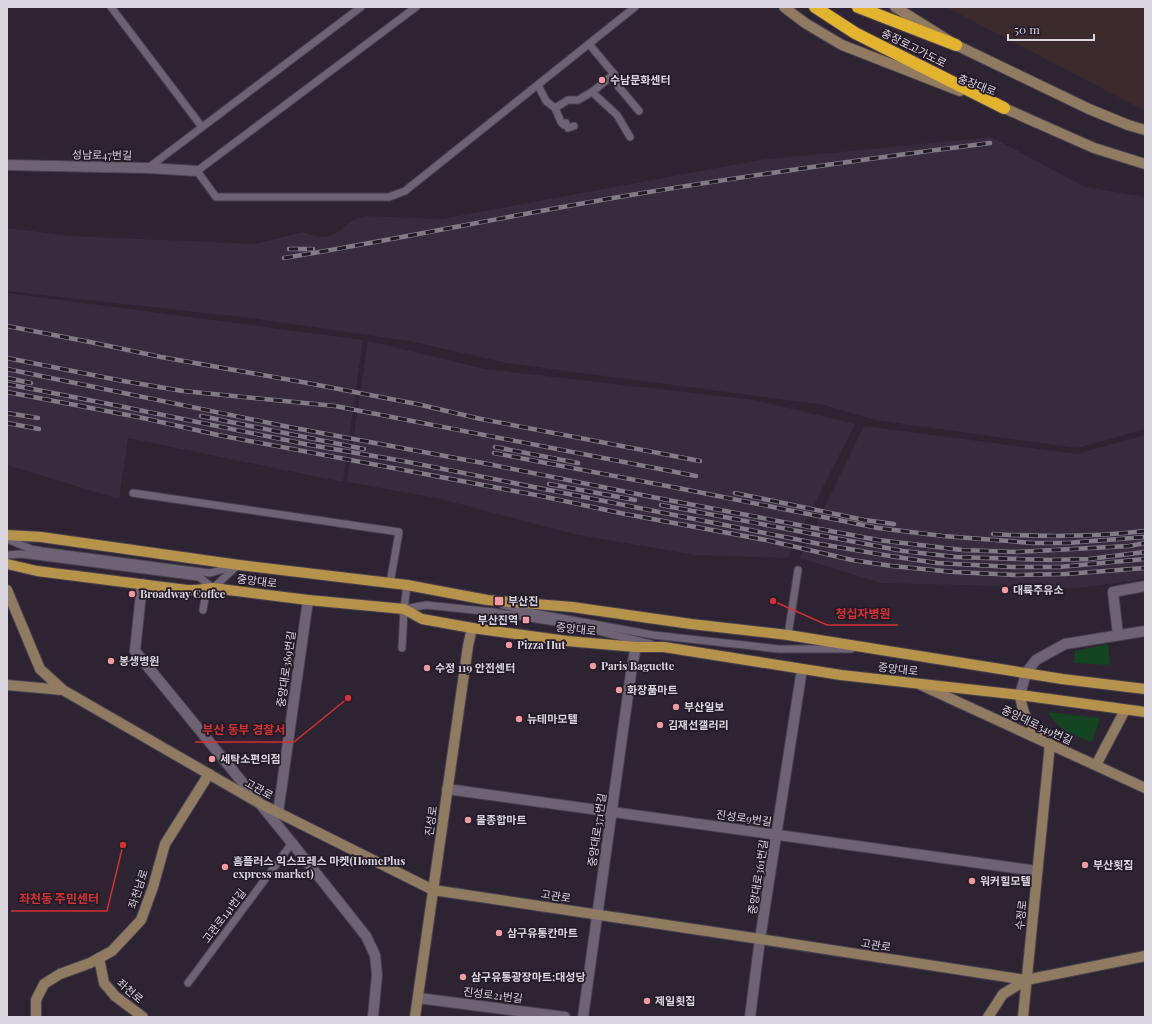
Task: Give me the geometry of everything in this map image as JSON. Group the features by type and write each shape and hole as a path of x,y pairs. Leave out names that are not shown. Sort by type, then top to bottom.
{"highway":[{"name":"충장로고가도로","path":"815,7 855,33 1004,108"},
{"name":"충장로고가도로","path":"858,7 956,45"}],"main road":[{"name":"충장대로","path":"784,7 805,23 842,45 1004,108 1094,148 1145,164"},
{"path":"895,7 956,45 1089,109 1128,125 1145,130"},
{"name":"중앙대로","path":"7,535 48,538 239,565 407,585 487,600 572,607 691,624 788,635 1062,680 1145,689"},
{"name":"중앙대로","path":"7,564 37,571 142,584 196,590 213,588 308,600 404,609 422,619 472,628 568,641 636,647 664,647 841,675 1145,712"},
{"path":"7,590 40,669 63,690"},
{"name":"진성로","path":"415,1017 447,789 472,628"},
{"name":"중앙대로349번길","path":"919,684 1145,788"},
{"name":"고관로","path":"7,685 63,690 259,803 433,890 1026,980 1145,956"},
{"path":"1020,696 1025,718 1036,733 1050,744"},
{"path":"1096,765 1125,710"},
{"name":"수정로","path":"1023,1017 1050,744"},
{"name":"좌천남로","path":"36,1017 36,1000 44,984 60,974 90,963 112,952 141,920 153,887 165,844 209,774"},
{"name":"좌천로","path":"99,958 104,983 115,996 143,1017"},
{"path":"988,1017 1003,994 1026,980"}],"street":[{"name":"성남로47번길","path":"7,165 197,170"},
{"path":"142,584 135,651 366,936 376,955 377,975 373,1017"},
{"path":"1118,635 1113,592 1145,586"},
{"name":"중앙대로389번길","path":"278,813 308,600"},
{"path":"1020,696 1026,673 1036,660 1065,644 1145,631"},
{"name":"중앙대로371번길","path":"583,1017 611,812 636,647"},
{"name":"중앙대로361번길","path":"750,1017 760,939 802,669"},
{"name":"진성로9번길","path":"447,789 1037,871"},
{"name":"진성로21번길","path":"418,998 566,1017"}],"lane":[{"path":"111,7 202,127"},
{"path":"148,168 361,7"},
{"path":"416,7 197,170 216,197 389,197 405,191 635,7"},
{"path":"589,44 614,74 618,86 639,111"},
{"path":"555,108 568,100 578,100 592,92 614,74"},
{"path":"538,85 546,101 555,108 561,122 564,124 566,123 568,128 574,126"},
{"path":"592,92 617,115 630,137"},
{"path":"133,493 399,532 390,583"},
{"path":"7,539 31,549 42,551 210,573 239,565"},
{"path":"7,564 21,554 199,577 213,588"},
{"path":"203,610 205,598 213,588 239,565"},
{"path":"788,635 798,570"},
{"path":"402,648 407,585"},
{"path":"487,600 528,612 654,635 778,649 871,649"},
{"path":"404,609 426,605 571,624 664,647"},
{"name":"고관로141번길","path":"188,983 292,843"}],"shaded area":[{"path":"946,7 1145,7 1145,111"},
{"path":"991,137 1085,187 1145,197 1145,429 1077,448 875,420 825,405 507,363 409,341 250,318 7,291 7,228 72,236 255,244 303,232 314,236 323,237 332,235 340,231 346,225 364,216 442,219 760,160"},
{"path":"7,293 363,340 343,482 128,438 119,499 7,465"},
{"path":"368,341 485,369 755,400 855,424 787,558 695,555 574,534 437,498 347,482"},
{"path":"864,426 1077,454 1145,435 1145,579 1077,588 881,583 800,558"}],"green space":[{"path":"1108,644 1110,665 1074,663 1075,651"},
{"path":"1048,712 1100,718 1092,742 1067,732 1052,719"}],"railway":[{"path":"284,258 660,190 896,155 990,143"},
{"path":"289,249 313,249"},
{"path":"7,326 161,357 417,404 481,419 700,461"},
{"path":"7,358 123,381 183,391 335,406 696,476"},
{"path":"7,369 289,427 878,540 962,550 1016,552 1129,546 1145,543"},
{"path":"7,378 31,383"},
{"path":"7,384 310,445 403,461 820,544 890,556 937,563 1012,567 1059,567 1145,559"},
{"path":"7,392 143,418 218,435 766,540 852,560 892,566 954,572 1016,575 1065,574 1145,568"},
{"path":"7,413 38,418"},
{"path":"201,416 364,449"},
{"path":"7,423 39,429"},
{"path":"495,447 578,463"},
{"path":"494,453 878,528 943,536 1033,543 1067,543 1145,537"},
{"path":"549,484 635,500"},
{"path":"735,493 864,520 894,524"},
{"path":"661,505 903,551 956,557 1050,560 1089,559 1145,552"},
{"path":"993,534 1069,536 1145,531"}],"place":[{"name":"수남문화센터","path":"602,80"},
{"name":"대륙주유소","path":"1005,590"},
{"name":"Broadway Coffee","path":"132,594"},
{"name":"부산진","path":"499,601"},
{"name":"청십자병원","path":"773,601"},
{"name":"부산진역","path":"526,620"},
{"name":"Pizza Hut","path":"509,645"},
{"name":"봉생병원","path":"111,661"},
{"name":"Paris Baguette","path":"593,666"},
{"name":"수정 119 안전센터","path":"427,668"},
{"name":"화장품마트","path":"619,690"},
{"name":"부산 동부 경찰서","path":"348,698"},
{"name":"부산일보","path":"676,707"},
{"name":"뉴테마모텔","path":"519,719"},
{"name":"김재선갤러리","path":"660,725"},
{"name":"세탁소편의점","path":"212,759"},
{"name":"몰종합마트","path":"468,820"},
{"name":"좌천동 주민센터","path":"123,845"},
{"name":"부산횟집","path":"1085,865"},
{"name":"홈플러스 익스프레스 마켓(HomePlus express market)","path":"225,867"},
{"name":"워커힐모텔","path":"972,881"},
{"name":"삼구유통칸마트","path":"499,933"},
{"name":"삼구유통광장마트;대성당","path":"463,977"},
{"name":"제일횟집","path":"647,1001"}]}
